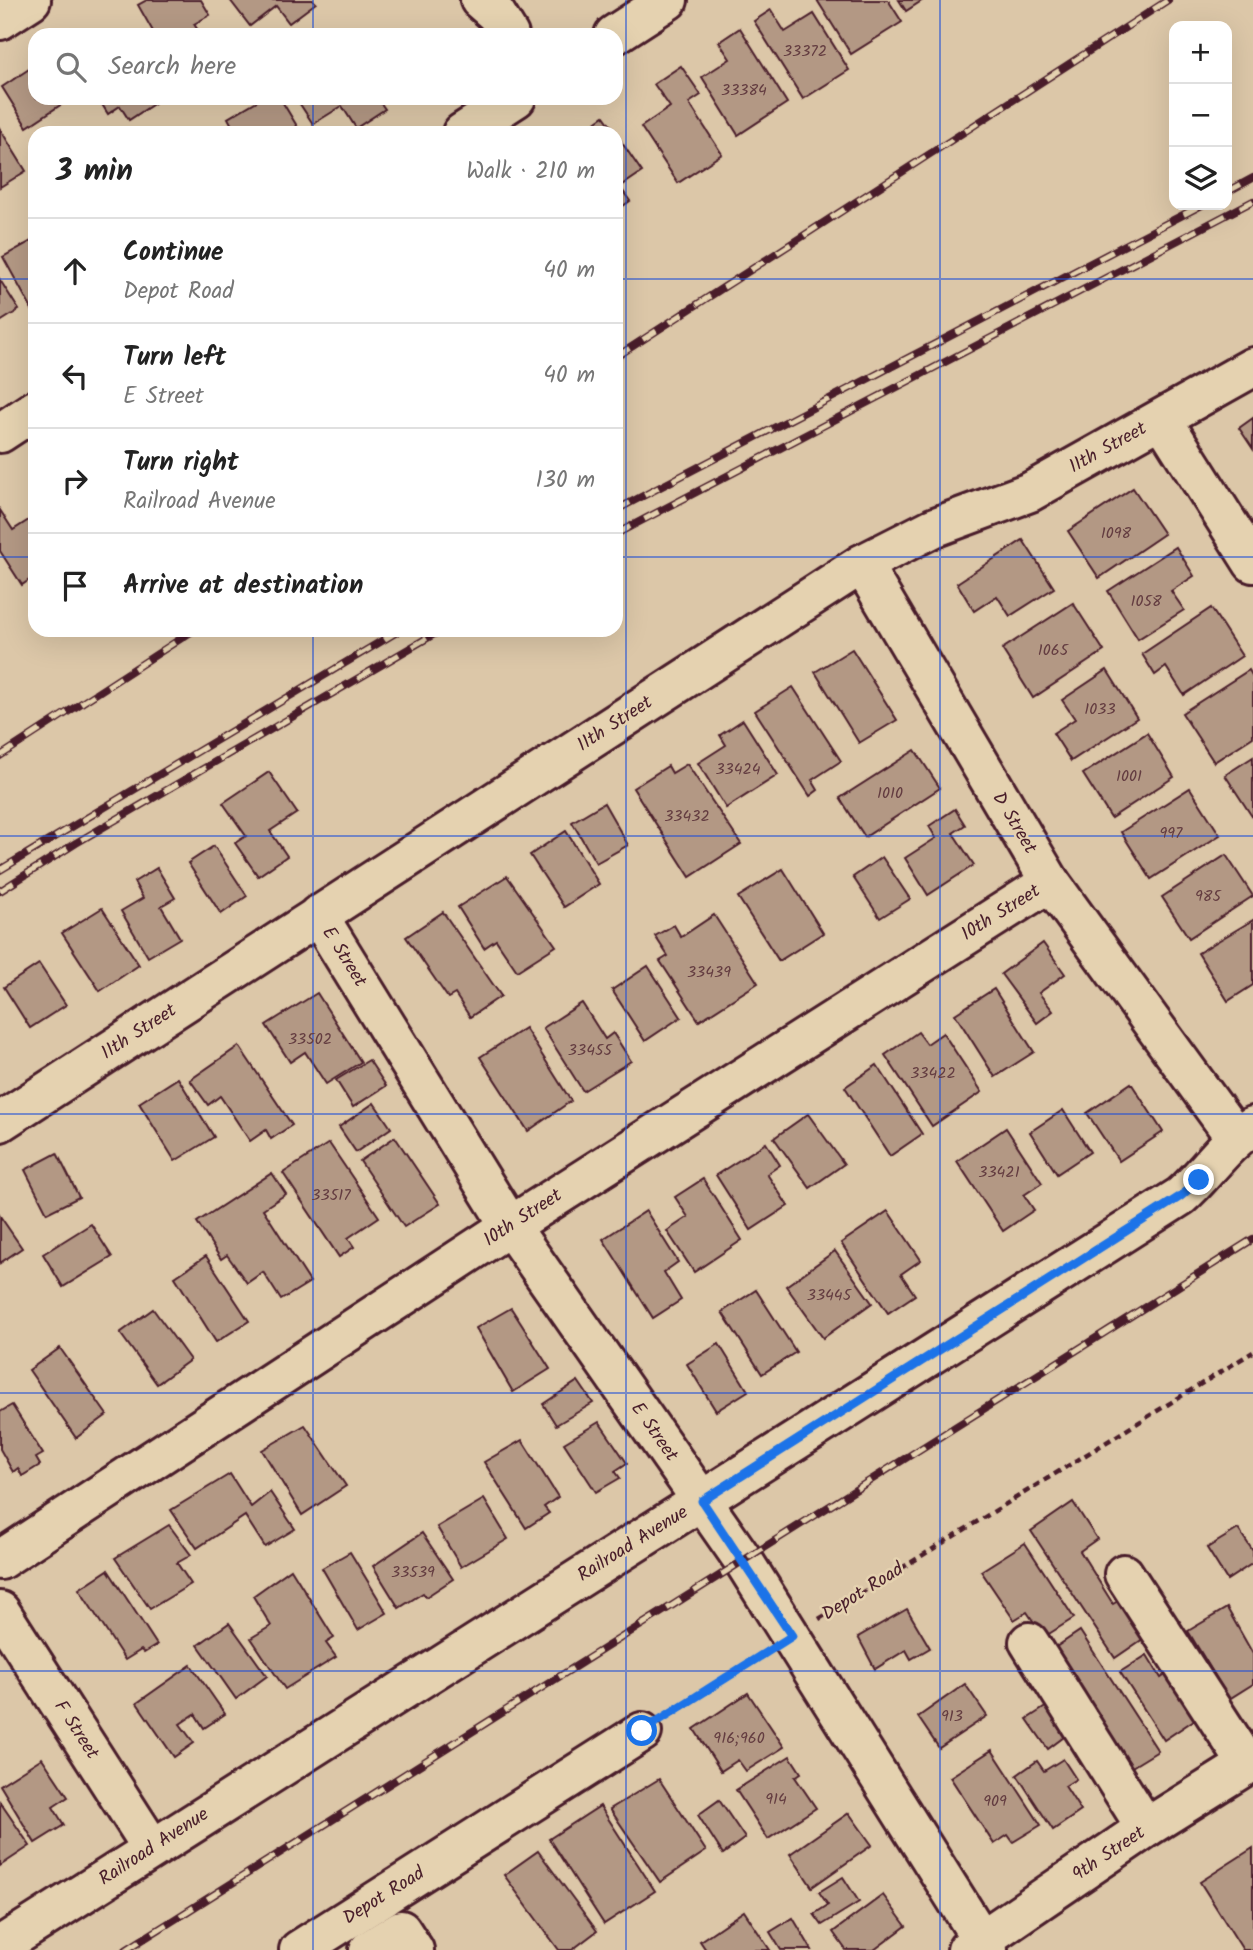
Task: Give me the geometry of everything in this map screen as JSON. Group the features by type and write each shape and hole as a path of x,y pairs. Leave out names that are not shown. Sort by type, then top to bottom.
{"street":[{"path":"0,20 31,0"},
{"path":"480,0 496,14 505,28"},
{"path":"623,29 668,0"},
{"path":"473,126 505,105"},
{"name":"11th Street","path":"0,1122 862,564 933,528 1030,492 1253,367"},
{"path":"0,433 28,415"},
{"path":"1163,419 1253,562"},
{"name":"D Street","path":"862,564 1050,883 1244,1132"},
{"name":"10th Street","path":"0,1560 510,1226 1050,883"},
{"name":"E Street","path":"318,915 510,1226 702,1501 792,1636 979,1947"},
{"name":"Railroad Avenue","path":"0,1946 1181,1196 1244,1132"},
{"path":"1124,1574 1250,1763"},
{"name":"F Street","path":"0,1611 152,1848"},
{"path":"1029,1642 1146,1828"},
{"name":"Depot Road","path":"299,1950 642,1731"},
{"name":"9th Street","path":"979,1947 1146,1828 1250,1763"},
{"path":"369,1950 401,1930 414,1950"}],"path":[{"name":"Depot Road","path":"642,1731 1253,1352"}],"building":[{"path":"147,0 201,0 210,15 194,24 197,28 151,28 138,5"},
{"path":"230,0 313,0 316,3 289,23 276,6 250,26"},
{"path":"817,0 888,0 902,22 851,54"},
{"path":"899,0 923,0 906,11"},
{"path":"771,10 785,32 814,14 849,70 803,99 754,21"},
{"path":"740,28 787,103 738,135 702,77 730,59 719,42"},
{"path":"681,66 701,95 689,103 722,154 678,183 641,127 670,107 654,84"},
{"path":"28,70 28,105 60,105 27,127 2,87"},
{"path":"102,105 152,105 129,120 120,106 108,114"},
{"path":"250,105 284,105 297,126 232,126 228,118"},
{"path":"301,105 382,105 385,109 359,126 355,126 342,106 313,124"},
{"path":"604,116 611,126 590,126"},
{"path":"0,129 26,171 0,187"},
{"path":"623,144 642,172 623,185"},
{"path":"623,191 630,201 623,206"},
{"path":"28,243 28,302 3,257"},
{"path":"0,280 19,310 0,322"},
{"path":"1253,418 1253,449 1239,428"},
{"path":"1133,488 1164,534 1099,578 1068,531"},
{"path":"0,510 13,530 28,520 28,581 22,585 0,551"},
{"path":"1023,540 1054,588 1010,616 997,596 974,611 957,583"},
{"path":"1176,547 1194,576 1171,591 1184,610 1138,639 1108,591"},
{"path":"1073,603 1104,651 1033,698 1002,649"},
{"path":"1211,608 1242,656 1184,695 1166,667 1155,675 1142,654"},
{"path":"852,649 897,720 859,743 815,672"},
{"path":"1107,670 1137,718 1071,761 1053,733 1075,719 1062,700"},
{"path":"1249,670 1253,677 1253,737 1214,762 1182,713"},
{"path":"793,687 841,761 812,780 818,790 810,796 755,711"},
{"path":"743,720 778,775 726,808 698,763 726,745 720,735"},
{"path":"1147,733 1174,777 1111,818 1083,774"},
{"path":"915,750 940,788 865,837 840,798"},
{"path":"1253,757 1253,818 1225,775"},
{"path":"687,764 741,844 690,877 633,788 668,766 672,773"},
{"path":"269,772 297,813 270,831 287,856 258,876 235,843 246,836 223,803"},
{"path":"1190,788 1220,835 1151,879 1121,832"},
{"path":"604,803 628,845 596,863 572,822"},
{"path":"955,809 965,825 953,833 974,865 928,895 905,858 936,838 929,826"},
{"path":"566,831 599,884 564,907 530,855"},
{"path":"214,846 247,896 221,914 188,863"},
{"path":"1226,855 1253,896 1189,938 1162,897"},
{"path":"882,857 910,899 880,918 853,877"},
{"path":"157,868 175,898 161,906 180,938 148,957 121,911 143,898 134,882"},
{"path":"783,869 823,933 779,961 738,897"},
{"path":"507,876 556,946 517,971 496,940 484,948 458,907"},
{"path":"102,908 139,965 100,991 62,933"},
{"path":"443,912 501,996 470,1017 455,994 448,998 406,937"},
{"path":"714,915 758,983 699,1021 660,961 668,956 655,936 674,925 681,937"},
{"path":"1253,920 1253,985 1228,1001 1198,953"},
{"path":"1043,943 1065,974 1039,993 1053,1011 1037,1023 1001,974"},
{"path":"39,964 66,1005 30,1028 4,987"},
{"path":"648,966 681,1017 645,1041 612,990"},
{"path":"994,989 1034,1052 995,1077 955,1014"},
{"path":"317,993 361,1062 326,1084 305,1052 290,1062 266,1025"},
{"path":"582,1003 605,1039 613,1033 631,1061 583,1091 543,1028"},
{"path":"525,1028 571,1101 528,1131 480,1057"},
{"path":"918,1032 927,1044 943,1033 982,1092 932,1126 885,1055"},
{"path":"239,1046 292,1125 271,1139 266,1130 250,1141 220,1096 208,1105 190,1080"},
{"path":"369,1060 386,1086 353,1107 336,1080"},
{"path":"877,1065 922,1134 890,1156 845,1087"},
{"path":"178,1078 214,1137 175,1161 139,1103"},
{"path":"1131,1083 1163,1132 1119,1161 1087,1113"},
{"path":"374,1103 391,1128 356,1152 339,1127"},
{"path":"1063,1110 1090,1152 1057,1174 1030,1132"},
{"path":"808,1114 844,1164 810,1188 774,1138"},
{"path":"1006,1128 1042,1183 1024,1195 1034,1210 1003,1231 957,1161"},
{"path":"395,1137 440,1204 404,1227 360,1161"},
{"path":"329,1143 379,1217 348,1238 354,1247 339,1257 283,1173"},
{"path":"766,1143 780,1165 767,1174 788,1206 751,1230 716,1175"},
{"path":"57,1153 79,1197 47,1213 25,1170"},
{"path":"272,1173 286,1194 263,1209 310,1282 281,1300 263,1272 247,1283 227,1255 221,1259 197,1222"},
{"path":"703,1179 742,1240 694,1272 667,1231 688,1217 675,1197"},
{"path":"646,1211 678,1262 664,1272 681,1300 653,1318 603,1239"},
{"path":"888,1211 921,1260 901,1274 915,1295 888,1313 841,1243"},
{"path":"0,1216 22,1248 0,1263"},
{"path":"91,1224 112,1257 63,1287 43,1254"},
{"path":"835,1251 872,1303 823,1338 786,1286"},
{"path":"206,1256 249,1321 216,1342 175,1277"},
{"path":"756,1290 796,1352 762,1374 722,1312"},
{"path":"511,1308 550,1369 513,1392 476,1328"},
{"path":"153,1309 190,1360 157,1384 120,1333"},
{"path":"719,1344 748,1391 716,1411 687,1364"},
{"path":"60,1348 107,1415 76,1438 29,1370"},
{"path":"578,1381 593,1403 556,1425 543,1404"},
{"path":"12,1405 43,1454 36,1458 40,1465 22,1476 18,1468 13,1472 0,1449 0,1412"},
{"path":"599,1422 627,1463 615,1471 620,1478 596,1492 564,1443"},
{"path":"305,1425 346,1486 302,1515 262,1450"},
{"path":"522,1440 558,1497 544,1507 549,1513 526,1528 484,1462"},
{"path":"230,1474 251,1507 270,1492 295,1529 265,1547 245,1516 197,1548 171,1510"},
{"path":"484,1499 508,1539 461,1567 437,1527"},
{"path":"1073,1502 1097,1539 1080,1551 1113,1604 1133,1592 1156,1630 1115,1658 1031,1531"},
{"path":"169,1525 191,1555 177,1563 191,1584 150,1609 115,1558"},
{"path":"1238,1529 1253,1551 1253,1563 1227,1580 1207,1548"},
{"path":"422,1533 453,1579 426,1597 423,1593 399,1608 373,1566"},
{"path":"1025,1543 1074,1618 1044,1637 1027,1612 1014,1620 981,1571"},
{"path":"350,1552 387,1613 358,1630 322,1568"},
{"path":"291,1569 334,1638 326,1643 336,1657 285,1689 251,1638 271,1626 253,1596"},
{"path":"108,1570 157,1645 144,1653 141,1650 125,1660 79,1589"},
{"path":"1227,1608 1253,1654 1253,1684 1229,1699 1188,1631"},
{"path":"907,1609 930,1648 911,1659 906,1650 875,1669 858,1637"},
{"path":"229,1623 267,1676 236,1699 198,1645"},
{"path":"1080,1631 1158,1751 1127,1770 1050,1651"},
{"path":"1147,1655 1161,1678 1177,1667 1206,1712 1164,1740 1120,1672"},
{"path":"191,1665 225,1714 204,1728 195,1714 180,1724 194,1743 174,1757 137,1703"},
{"path":"965,1684 987,1716 939,1748 918,1717"},
{"path":"748,1693 784,1747 746,1771 738,1760 721,1771 694,1729"},
{"path":"1047,1706 1068,1734 1048,1749 1027,1719"},
{"path":"992,1750 1041,1825 1013,1842 1008,1835 994,1844 950,1777"},
{"path":"790,1756 801,1773 795,1777 816,1808 768,1839 736,1790"},
{"path":"42,1758 68,1797 53,1807 64,1825 35,1843 0,1785"},
{"path":"1063,1759 1076,1779 1065,1786 1081,1811 1053,1830 1017,1775 1037,1761 1044,1771"},
{"path":"659,1779 706,1851 660,1882 610,1809"},
{"path":"719,1800 745,1838 723,1854 698,1815"},
{"path":"0,1802 30,1846 0,1866"},
{"path":"600,1806 655,1891 604,1924 549,1839"},
{"path":"849,1813 872,1845 812,1887 790,1854"},
{"path":"1253,1848 1253,1950 1243,1950 1200,1882"},
{"path":"538,1851 597,1931 572,1950 559,1950 504,1875"},
{"path":"843,1877 859,1902 822,1925 814,1914 828,1905 819,1892"},
{"path":"883,1895 906,1926 874,1950 846,1950 833,1932"},
{"path":"744,1911 770,1950 706,1950 700,1941"},
{"path":"793,1918 812,1950 781,1950 770,1932"}],"railway":[{"path":"623,352 1168,0"},
{"path":"1232,189 1253,178"},
{"path":"623,530 1253,201"},
{"path":"623,506 1192,210"},
{"path":"0,756 183,637"},
{"path":"0,870 388,637"},
{"path":"0,891 76,843 429,637"},
{"path":"126,1950 1253,1239"}],"route":[{"path":"642,1731 792,1636 702,1501 1181,1196 1199,1180"}]}
